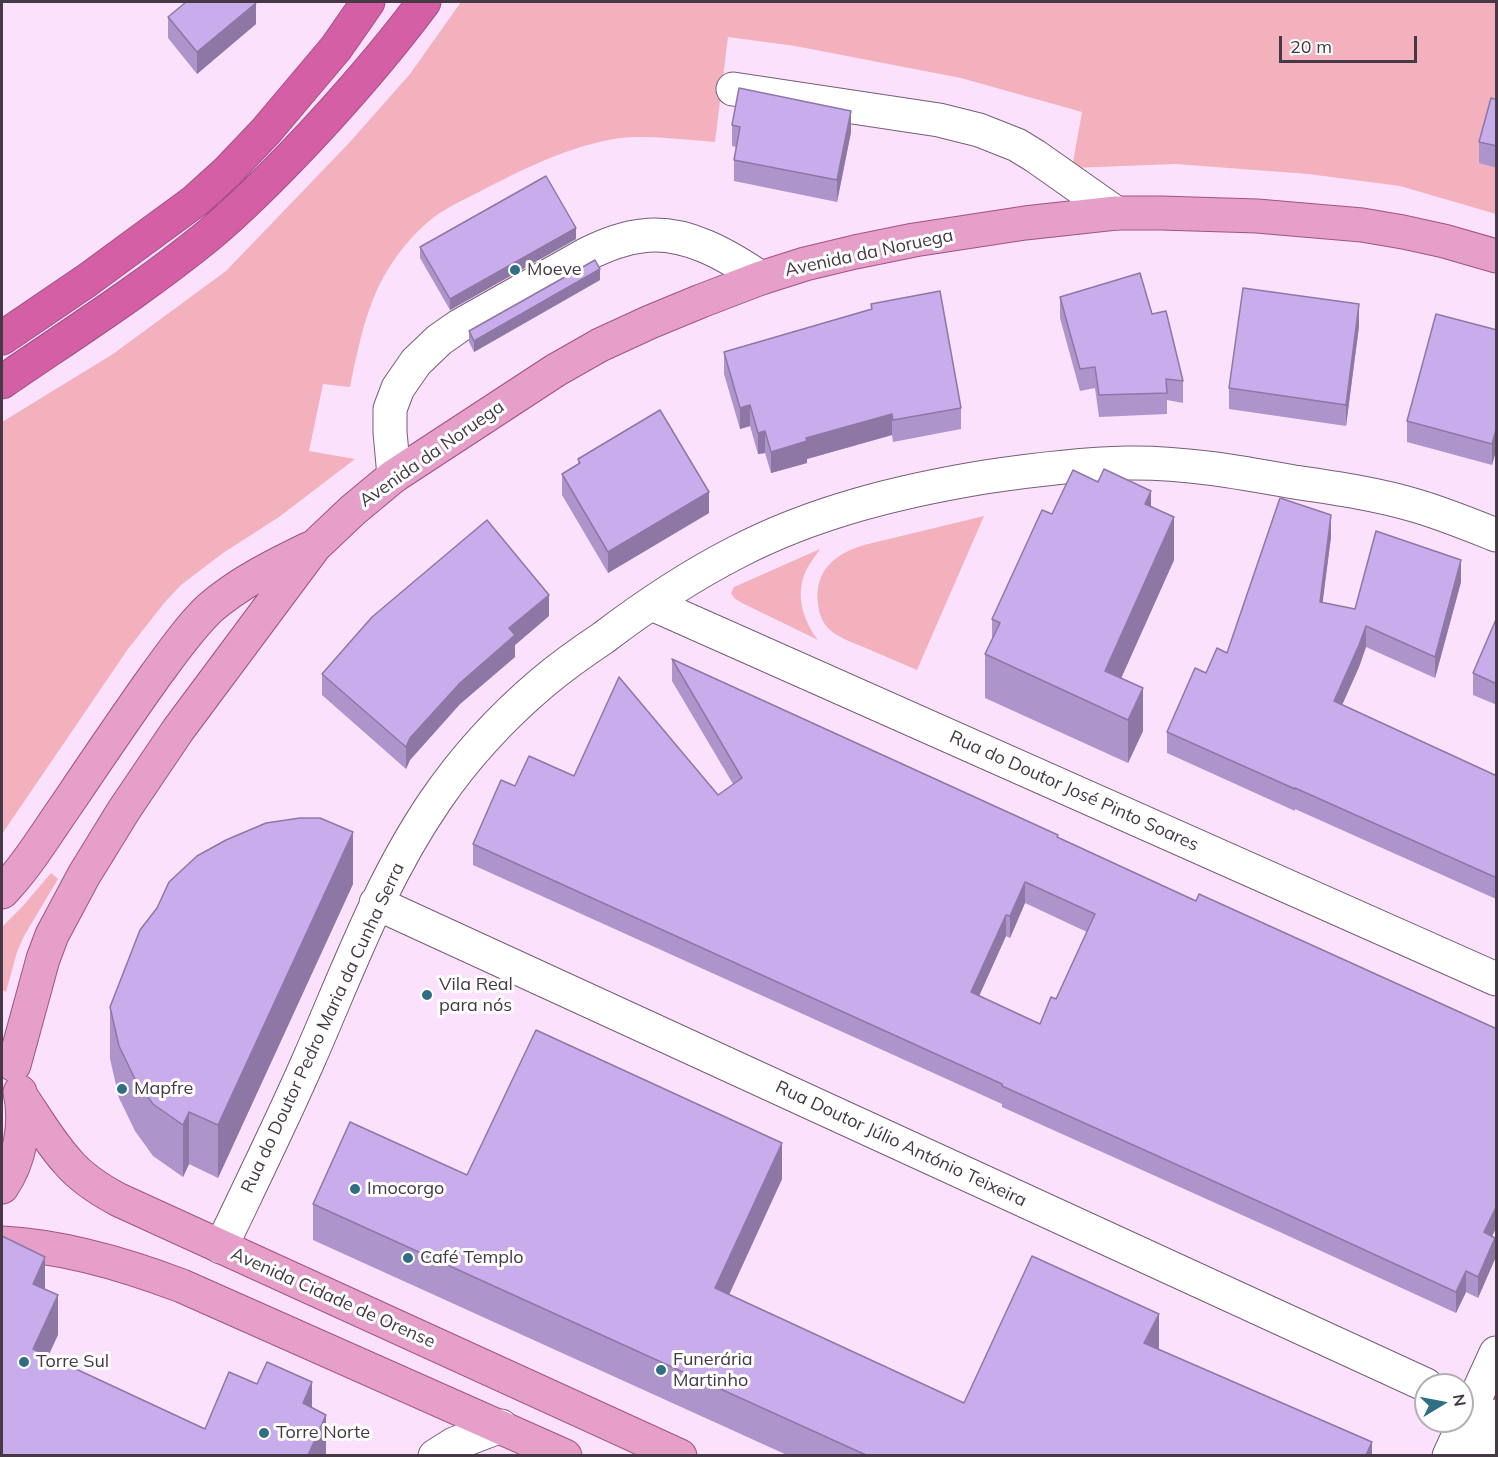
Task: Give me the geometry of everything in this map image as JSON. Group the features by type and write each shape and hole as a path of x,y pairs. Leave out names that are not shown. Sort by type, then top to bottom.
{"highway":[{"path":"2,338 86,281 195,201 227,172 266,131 336,48 368,2"},
{"path":"2,382 146,284 210,234 276,173 344,101 424,2"}],"main road":[{"name":"Avenida da Noruega","path":"315,546 394,476 556,370 600,345 650,322 761,278 805,264 914,240 1025,223 1116,213 1257,216 1362,225 1434,239 1497,256"},
{"path":"2,892 22,868 115,732 198,621 209,609 242,585 315,546"},
{"path":"2,1187 17,1156 23,1126 12,1068 43,959 57,926 84,875 119,818 178,730 315,546"},
{"name":"Avenida Cidade de Orense","path":"12,1068 49,1138 67,1162 96,1187 136,1209 680,1455"},
{"path":"2,1243 64,1251 163,1279 201,1293 565,1455"}],"street":[{"path":"733,89 939,120 979,130 1017,145 1116,213"},
{"path":"394,476 390,409 398,388 416,362 439,340 459,326 585,255 622,240 661,235 698,243 761,278"},
{"name":"Rua do Doutor Pedro Maria da Cunha Serra","path":"222,1247 309,1060 376,903 401,856 436,799 475,750 543,683 621,624 701,572 739,551 839,510 941,484 1068,466 1129,463 1182,465 1361,493 1416,506 1497,535"},
{"name":"Rua do Doutor José Pinto Soares","path":"652,604 1497,979"},
{"name":"Rua Doutor Júlio António Teixeira","path":"376,903 1414,1379"},
{"path":"1449,1455 1477,1408 1497,1353"},
{"path":"1477,1408 1479,1455"},
{"path":"435,1455 454,1444 501,1426"}],"shaded area":[{"path":"461,2 1496,2 1496,214 1400,186 1308,174 1175,164 1072,168 1082,112 961,78 795,46 728,37 715,142 638,137 614,139 562,153 452,206 434,217 413,236 392,263 376,292 365,323 350,387 323,384 309,451 355,459 279,517 223,553 181,585 128,649 2,834 2,422 113,354 226,271 349,143 410,74"},
{"path":"984,516 917,670 844,639 832,632 824,623 818,604 819,582 829,565 844,553 864,545"},
{"path":"820,549 806,570 801,591 805,617 818,640 742,603 731,593 734,587"},
{"path":"51,873 58,879 24,936 6,992 2,989 2,927"}],"building":[{"path":"186,2 256,3 197,52 168,17"},
{"path":"739,88 851,111 837,180 734,160 740,127 732,125"},
{"path":"1491,98 1497,100 1497,146 1479,142"},
{"path":"546,176 576,228 450,299 420,247"},
{"path":"595,260 600,269 474,341 469,331"},
{"path":"1140,273 1152,314 1166,311 1183,381 1166,379 1167,393 1099,395 1095,367 1080,369 1060,297"},
{"path":"1243,288 1359,304 1346,405 1229,388"},
{"path":"940,291 961,408 893,420 892,414 806,438 807,441 771,452 765,431 758,433 750,405 740,408 724,352 872,309 871,304"},
{"path":"1436,314 1497,330 1497,426 1492,444 1407,421"},
{"path":"660,410 709,492 608,552 562,474 580,463 578,459"},
{"path":"1104,469 1151,491 1145,504 1174,517 1105,671 1143,688 1128,720 985,654 1000,623 992,619 1042,510 1052,514 1073,470 1098,482"},
{"path":"1280,498 1331,515 1320,602 1355,609 1376,531 1461,560 1435,657 1366,626 1334,701 1497,776 1497,878 1167,732 1195,668 1206,673 1217,648 1227,653"},
{"path":"487,520 549,595 509,628 515,635 460,683 410,738 406,747 322,674 372,617"},
{"path":"1497,617 1497,684 1473,673"},
{"path":"672,659 1058,835 1057,837 1196,901 1199,894 1497,1029 1497,1205 1484,1232 1495,1238 1478,1277 1466,1271 1456,1292 473,844 501,780 515,786 529,756 574,776 619,677 718,795 742,778","holes":["1025,882 1095,914 1056,999 1051,997 1040,1024 971,992 1006,915 1010,916"]},
{"path":"300,818 320,818 353,832 218,1125 189,1112 183,1125 153,1104 135,1079 119,1046 110,1007 140,930 157,908 169,882 197,856 226,840 266,823"},
{"path":"536,1030 782,1143 715,1288 964,1403 1032,1256 1159,1314 1144,1343 1372,1442 1366,1455 866,1455 313,1204 350,1122 467,1175"},
{"path":"2,1236 45,1257 33,1284 58,1295 33,1349 205,1429 229,1372 257,1384 267,1362 312,1382 303,1403 326,1415 308,1455 2,1455"}],"place":[{"name":"Moeve","path":"515,270"},
{"name":"Vila Real para nós","path":"427,995"},
{"name":"Mapfre","path":"122,1089"},
{"name":"Imocorgo","path":"355,1189"},
{"name":"Café Templo","path":"408,1258"},
{"name":"Torre Sul","path":"24,1362"},
{"name":"Funerária Martinho","path":"661,1370"},
{"name":"Torre Norte","path":"264,1433"}]}
